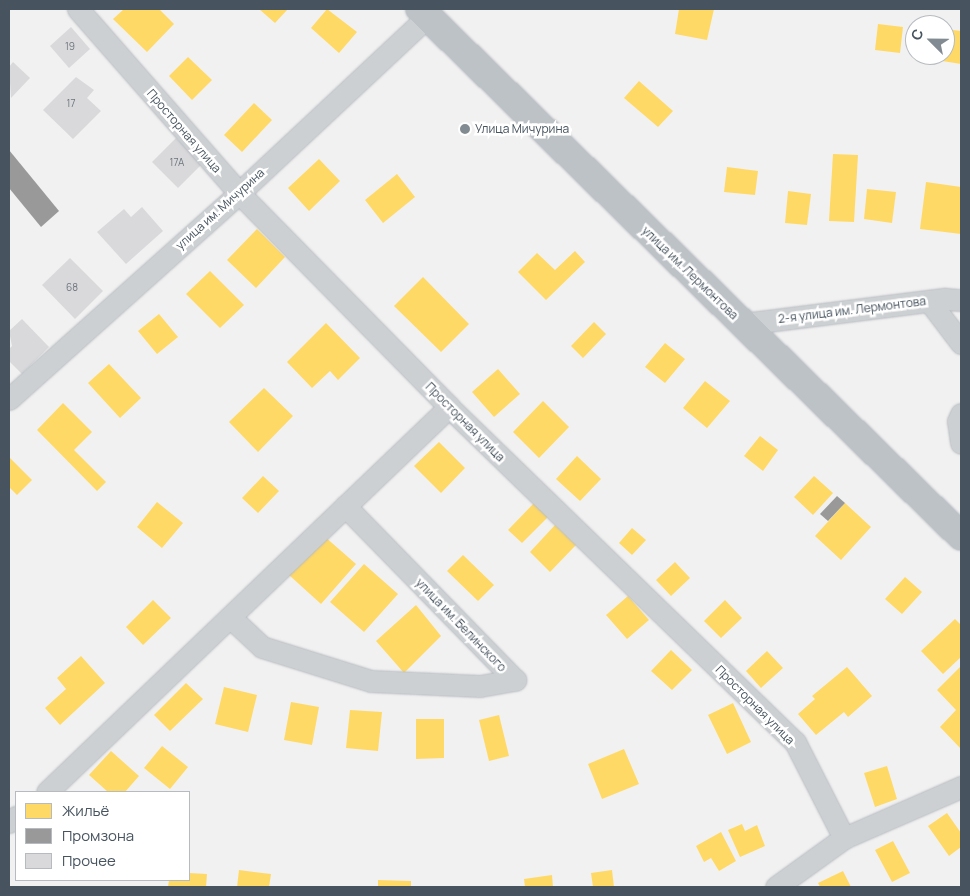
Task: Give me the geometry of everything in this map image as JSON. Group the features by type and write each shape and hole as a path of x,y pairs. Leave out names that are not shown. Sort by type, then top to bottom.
{"highway":[{"name":"улица им. Лермонтова","path":"424,12 961,536"}],"street":[{"name":"Просторная улица","path":"78,9 239,193 450,407 795,742 844,838"},
{"name":"улица им. Мичурина","path":"9,399 239,193 424,12"},
{"name":"2-я улица им. Лермонтова","path":"743,324 929,301 961,300"},
{"path":"929,301 961,343"},
{"path":"48,791 231,618 344,506 450,407"},
{"path":"961,414 958,422 961,443"},
{"name":"улица им. Белинского","path":"231,618 262,647 372,681 480,686 515,680 344,506"},
{"path":"776,887 844,838 961,787"}],"building: Жильё":[{"path":"124,9 159,9 174,24 147,52 113,19"},
{"path":"259,9 288,9 275,23"},
{"path":"327,9 357,32 339,53 311,28"},
{"path":"679,9 714,9 707,40 675,34"},
{"path":"878,24 903,27 900,53 875,50"},
{"path":"955,30 961,31 961,64 955,63"},
{"path":"188,57 212,80 192,100 169,76"},
{"path":"639,81 673,111 658,127 624,98"},
{"path":"254,103 272,120 242,152 224,135"},
{"path":"833,154 858,155 854,222 829,221"},
{"path":"319,159 340,181 309,211 288,188"},
{"path":"727,167 758,171 755,195 724,192"},
{"path":"397,174 415,197 383,223 365,200"},
{"path":"926,182 961,187 961,234 920,229"},
{"path":"867,189 896,192 892,223 864,219"},
{"path":"788,191 811,194 807,225 785,223"},
{"path":"257,229 285,257 256,288 227,260"},
{"path":"575,251 585,262 546,300 518,272 537,253 555,270"},
{"path":"210,271 244,305 220,328 186,294"},
{"path":"423,277 469,324 441,352 394,306"},
{"path":"159,314 178,337 157,354 138,331"},
{"path":"594,322 606,334 583,358 571,346"},
{"path":"326,323 360,358 338,380 330,371 312,388 287,362"},
{"path":"665,343 685,359 665,383 645,367"},
{"path":"109,364 141,398 120,418 88,383"},
{"path":"498,369 520,394 494,417 472,392"},
{"path":"705,381 730,401 707,428 683,408"},
{"path":"264,388 293,416 258,452 229,422"},
{"path":"543,401 569,427 539,458 513,432"},
{"path":"63,403 92,432 74,450 106,482 97,491 37,430"},
{"path":"760,436 778,450 763,471 744,456"},
{"path":"439,442 465,468 441,493 414,466"},
{"path":"577,456 601,479 580,501 556,479"},
{"path":"10,458 32,480 17,495 9,487"},
{"path":"263,476 279,491 258,513 242,498"},
{"path":"814,476 833,493 813,515 794,497"},
{"path":"536,501 550,515 522,543 508,530"},
{"path":"157,502 183,523 162,548 137,527"},
{"path":"845,503 871,527 841,560 815,536"},
{"path":"555,525 576,545 550,572 530,552"},
{"path":"632,528 646,540 632,555 619,543"},
{"path":"324,536 356,564 321,604 289,575"},
{"path":"463,555 494,585 478,601 447,571"},
{"path":"675,562 690,578 671,596 656,580"},
{"path":"364,564 398,594 364,632 330,602"},
{"path":"905,577 922,592 902,614 885,599"},
{"path":"628,596 649,620 627,639 606,615"},
{"path":"153,600 171,618 143,645 126,627"},
{"path":"725,600 742,618 721,638 704,621"},
{"path":"416,605 441,636 404,673 376,641"},
{"path":"955,619 961,625 961,657 943,674 921,651"},
{"path":"671,650 692,670 672,690 651,671"},
{"path":"767,651 783,668 761,688 746,671"},
{"path":"81,656 105,683 60,725 45,708 66,689 57,678"},
{"path":"961,666 961,749 940,727 956,710 937,690"},
{"path":"847,667 872,696 848,717 844,712 816,735 798,714 815,699 812,696"},
{"path":"186,683 203,699 170,731 154,715"},
{"path":"224,687 257,695 248,732 215,724"},
{"path":"291,702 319,707 312,745 284,740"},
{"path":"733,703 751,742 727,754 708,715"},
{"path":"350,710 382,712 378,751 346,748"},
{"path":"499,715 509,756 489,761 479,720"},
{"path":"416,719 444,719 444,758 416,759"},
{"path":"162,746 188,767 170,789 144,768"},
{"path":"624,749 639,784 602,799 588,764"},
{"path":"111,751 139,776 126,791 107,791 89,775"},
{"path":"887,766 897,799 875,807 864,773"},
{"path":"947,813 961,833 961,847 949,856 928,826"},
{"path":"742,824 745,831 757,825 765,846 740,857 728,830"},
{"path":"721,832 736,861 719,871 711,858 704,862 696,846"},
{"path":"893,841 910,873 892,882 875,850"},
{"path":"239,870 271,874 269,887 237,887"},
{"path":"612,870 614,887 593,887 591,873"},
{"path":"843,871 851,887 820,887 818,883"},
{"path":"190,873 207,874 206,887 168,887 169,881 190,881"},
{"path":"552,875 553,887 525,887 524,879"},
{"path":"378,880 411,881 411,887 378,887"}],"building: Промзона":[{"path":"9,150 59,211 41,227 9,188"},
{"path":"837,496 845,503 828,521 820,514"}],"building: Прочее":[{"path":"71,27 90,49 69,68 50,46"},
{"path":"13,62 30,78 11,98 9,67"},
{"path":"76,77 94,90 87,98 101,111 73,139 43,110"},
{"path":"176,138 202,164 178,188 152,162"},
{"path":"142,207 163,231 126,264 97,232 124,209 131,217"},
{"path":"70,258 103,291 75,319 42,285"},
{"path":"22,319 49,347 22,374 9,361 9,349 12,346 9,331"}],"place":[{"name":"Улица Мичурина","path":"465,129"}]}
